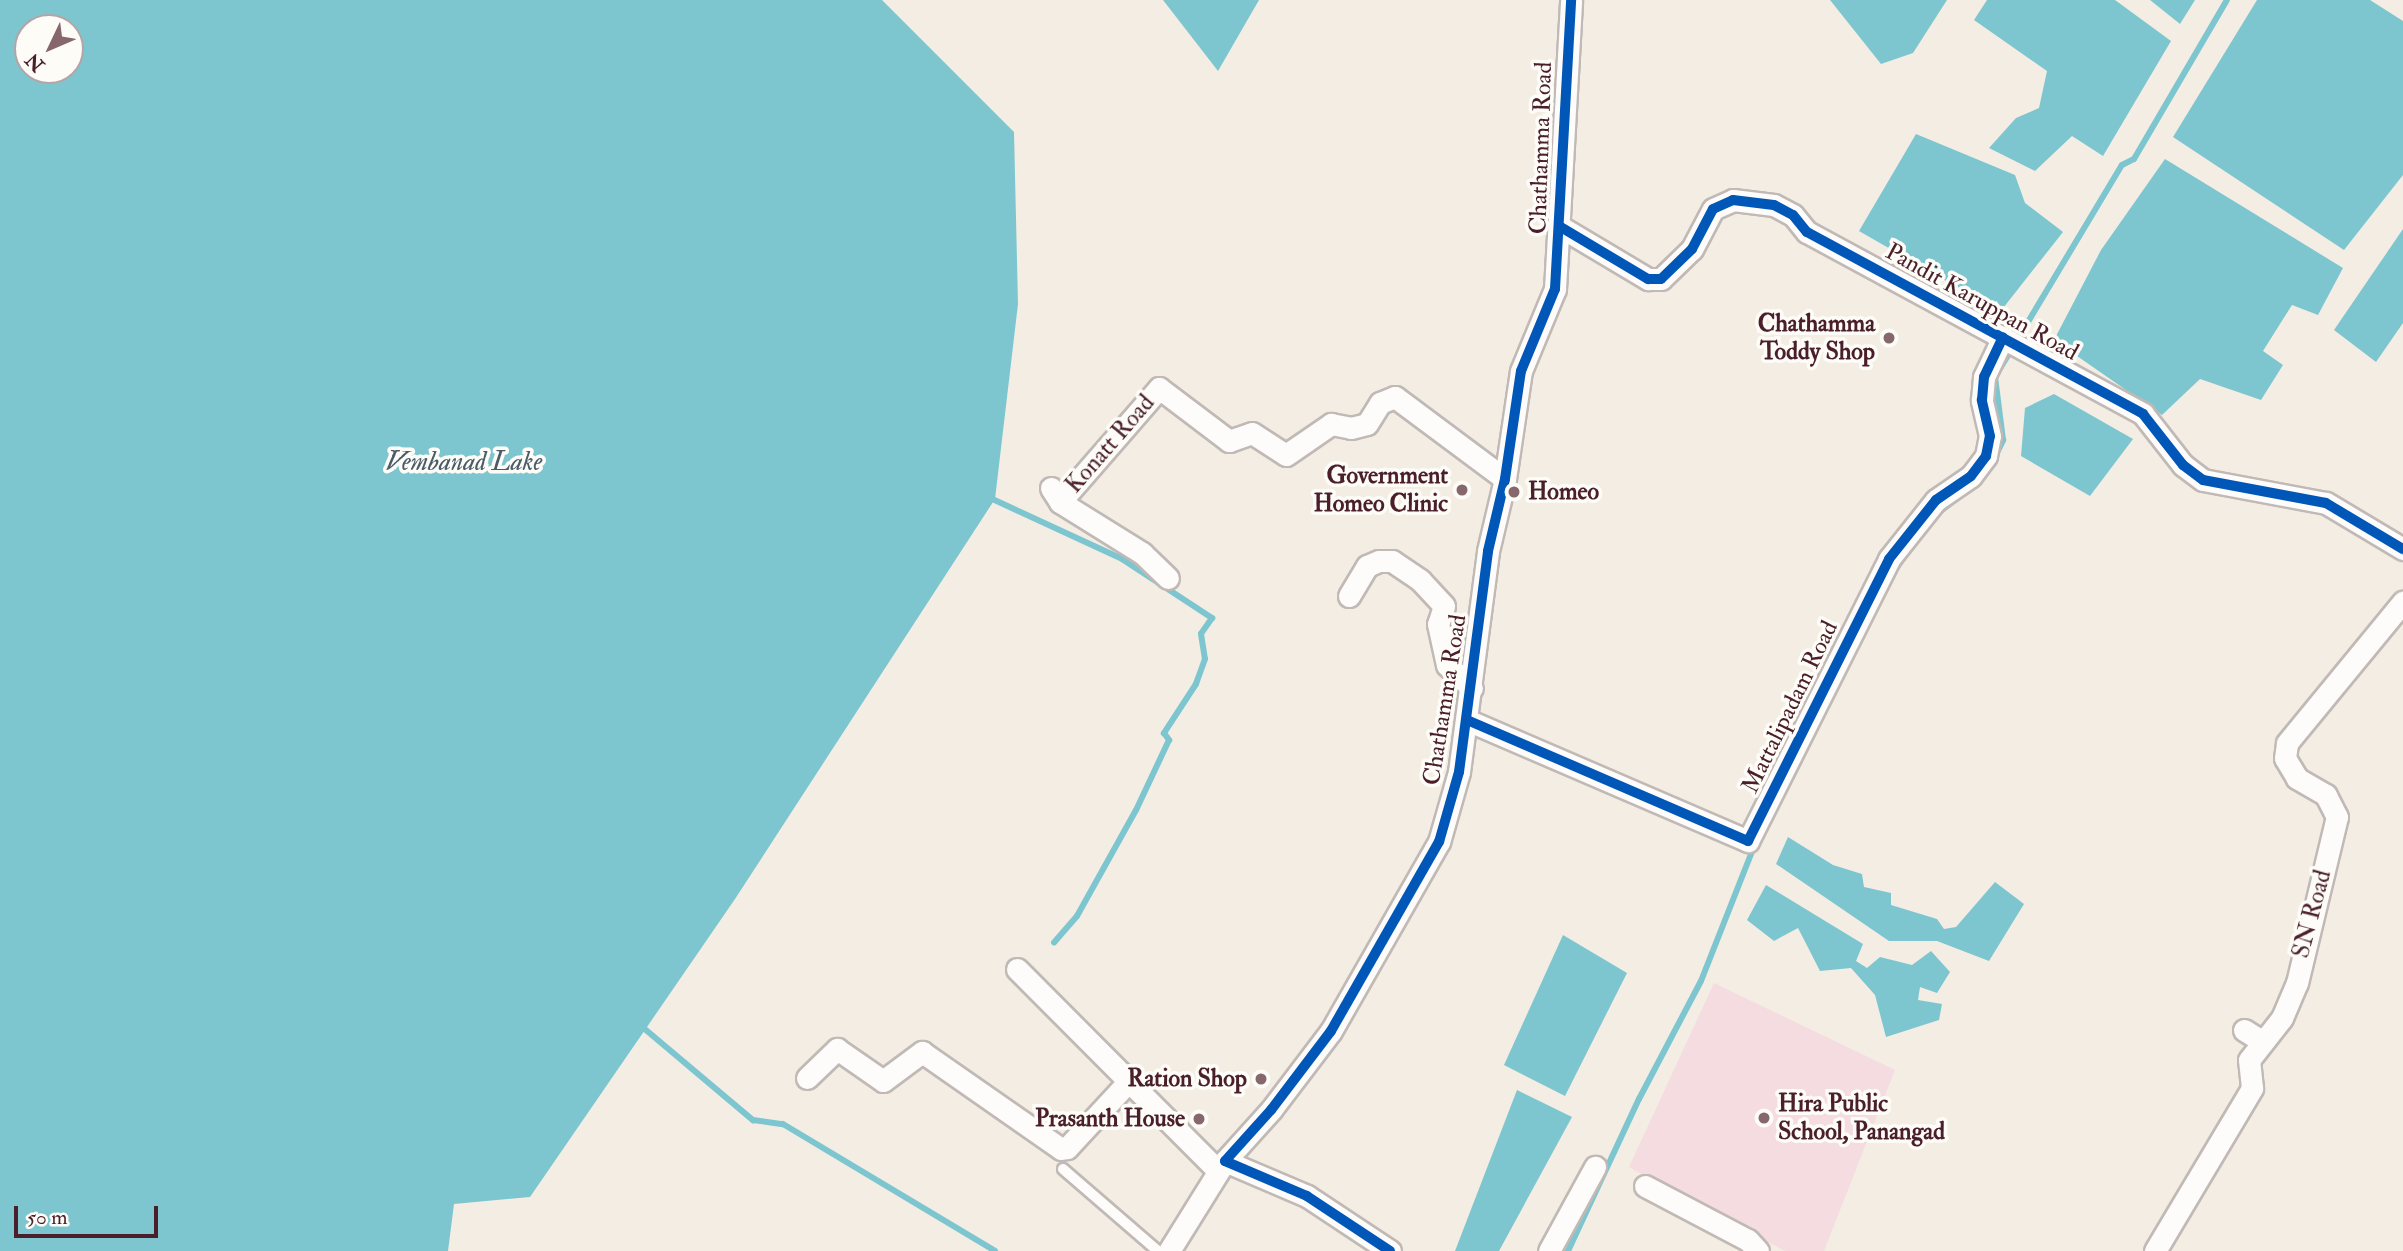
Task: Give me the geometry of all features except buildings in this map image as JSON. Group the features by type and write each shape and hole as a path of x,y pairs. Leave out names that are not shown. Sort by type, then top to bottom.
{"street":[{"name":"Chathamma Road","path":"1169,1251 1222,1166 1271,1110 1331,1031 1417,885 1439,842 1467,720 1488,551 1505,479 1521,372 1555,289 1566,22 1571,0"},
{"name":"Pandit Karuppan Road","path":"1559,226 1648,279 1661,279 1692,249 1713,209 1733,200 1774,205 1793,215 1807,232 2143,414 2183,465 2203,480 2326,503 2403,549"},
{"name":"Mattalipadam Road","path":"1467,720 1748,841 1889,559 1936,500 1971,476 1986,456 1990,436 1982,400 1984,377 2004,337"},
{"name":"Konatt Road","path":"1168,578 1142,553 1056,495 1159,388 1229,441 1252,433 1286,455 1331,424 1350,428 1367,424 1380,403 1395,397 1505,479"},
{"path":"1349,596 1367,566 1379,561 1392,561 1420,580 1444,606 1438,624 1447,665 1472,688"},
{"name":"SN Road","path":"2155,1251 2252,1088 2249,1060 2282,1018 2297,983 2323,860 2337,817 2326,795 2297,778 2285,758 2287,744 2403,602"},
{"path":"1017,969 1129,1081 1222,1166 1307,1196 1390,1251"},
{"path":"2244,1030 2263,1042"},
{"path":"807,1078 837,1049 883,1081 922,1052 1061,1149 1067,1148 1129,1081"},
{"path":"1549,1251 1595,1167"},
{"path":"1645,1186 1748,1240 1758,1251"}],"lane":[{"path":"1063,1169 1158,1251"}],"shaded area":[{"name":"Hira Public School, Panangad","path":"1714,983 1895,1070 1824,1251 1785,1251 1629,1167"}],"water":[{"name":"Vembanad Lake","path":"0,0 882,0 1014,132 1018,304 995,499 735,899 530,1197 454,1204 448,1251 0,1251"},
{"path":"1163,0 1259,0 1218,71"},
{"path":"1830,0 1947,0 1913,53 1881,64"},
{"path":"1987,0 2115,0 2171,41 2103,156 2072,136 2035,171 1989,148 2016,118 2039,108 2047,71 1974,20"},
{"path":"2150,0 2195,0 2180,24"},
{"path":"2257,0 2370,0 2403,21 2403,175 2344,250 2173,137"},
{"path":"1916,134 2015,175 2025,203 2063,232 2000,312 1859,231"},
{"path":"2165,159 2343,268 2318,315 2292,305 2263,351 2283,365 2261,400 2200,379 2162,415 2054,340 2101,250"},
{"path":"2403,229 2403,323 2376,362 2334,330"},
{"path":"2054,394 2133,439 2090,496 2021,456 2025,408"},
{"path":"1788,837 1833,865 1862,874 1864,887 1891,893 1891,905 1937,919 1944,929 1956,927 1995,882 2024,904 1989,961 1937,941 1889,941 1776,864"},
{"path":"1766,885 1863,944 1856,961 1867,968 1880,957 1912,965 1931,951 1950,972 1937,993 1920,987 1918,1000 1942,1004 1939,1020 1886,1037 1875,995 1851,968 1820,971 1798,928 1774,941 1747,920"},
{"path":"1563,935 1627,973 1565,1096 1504,1065"},
{"path":"1517,1090 1572,1117 1499,1251 1455,1251"}],"waterway":[{"path":"1991,465 2003,440 1995,377 2122,165 2134,159 2227,0"},
{"path":"1937,514 1961,495"},
{"path":"988,497 1122,559 1212,618 1201,634 1205,659 1196,684 1164,733 1169,740 1136,810 1077,916 1054,942"},
{"path":"1893,573 1911,547"},
{"path":"1779,801 1800,761"},
{"path":"1568,1251 1639,1099 1701,981 1755,844"},
{"path":"640,1025 753,1120 783,1124 995,1251"}],"cycle path":[{"path":"1390,1251 1307,1196 1225,1161 1271,1110 1331,1031 1439,842 1459,772 1488,551 1505,479 1521,371 1555,289 1571,0"},
{"path":"1559,226 1648,279 1661,279 1692,249 1713,209 1733,200 1774,205 1793,215 1807,232 2143,414 2183,465 2203,480 2326,503 2403,549"},
{"path":"1467,720 1748,841 1889,559 1936,500 1971,476 1986,456 1990,436 1982,400 1984,377 2003,337"}],"place":[{"name":"Chathamma Toddy Shop","path":"1889,338"},
{"name":"Government Homeo Clinic","path":"1462,490"},
{"name":"Homeo","path":"1514,492"},
{"name":"Ration Shop","path":"1261,1079"},
{"name":"Hira Public School, Panangad","path":"1764,1118"},
{"name":"Prasanth House","path":"1199,1119"}]}
